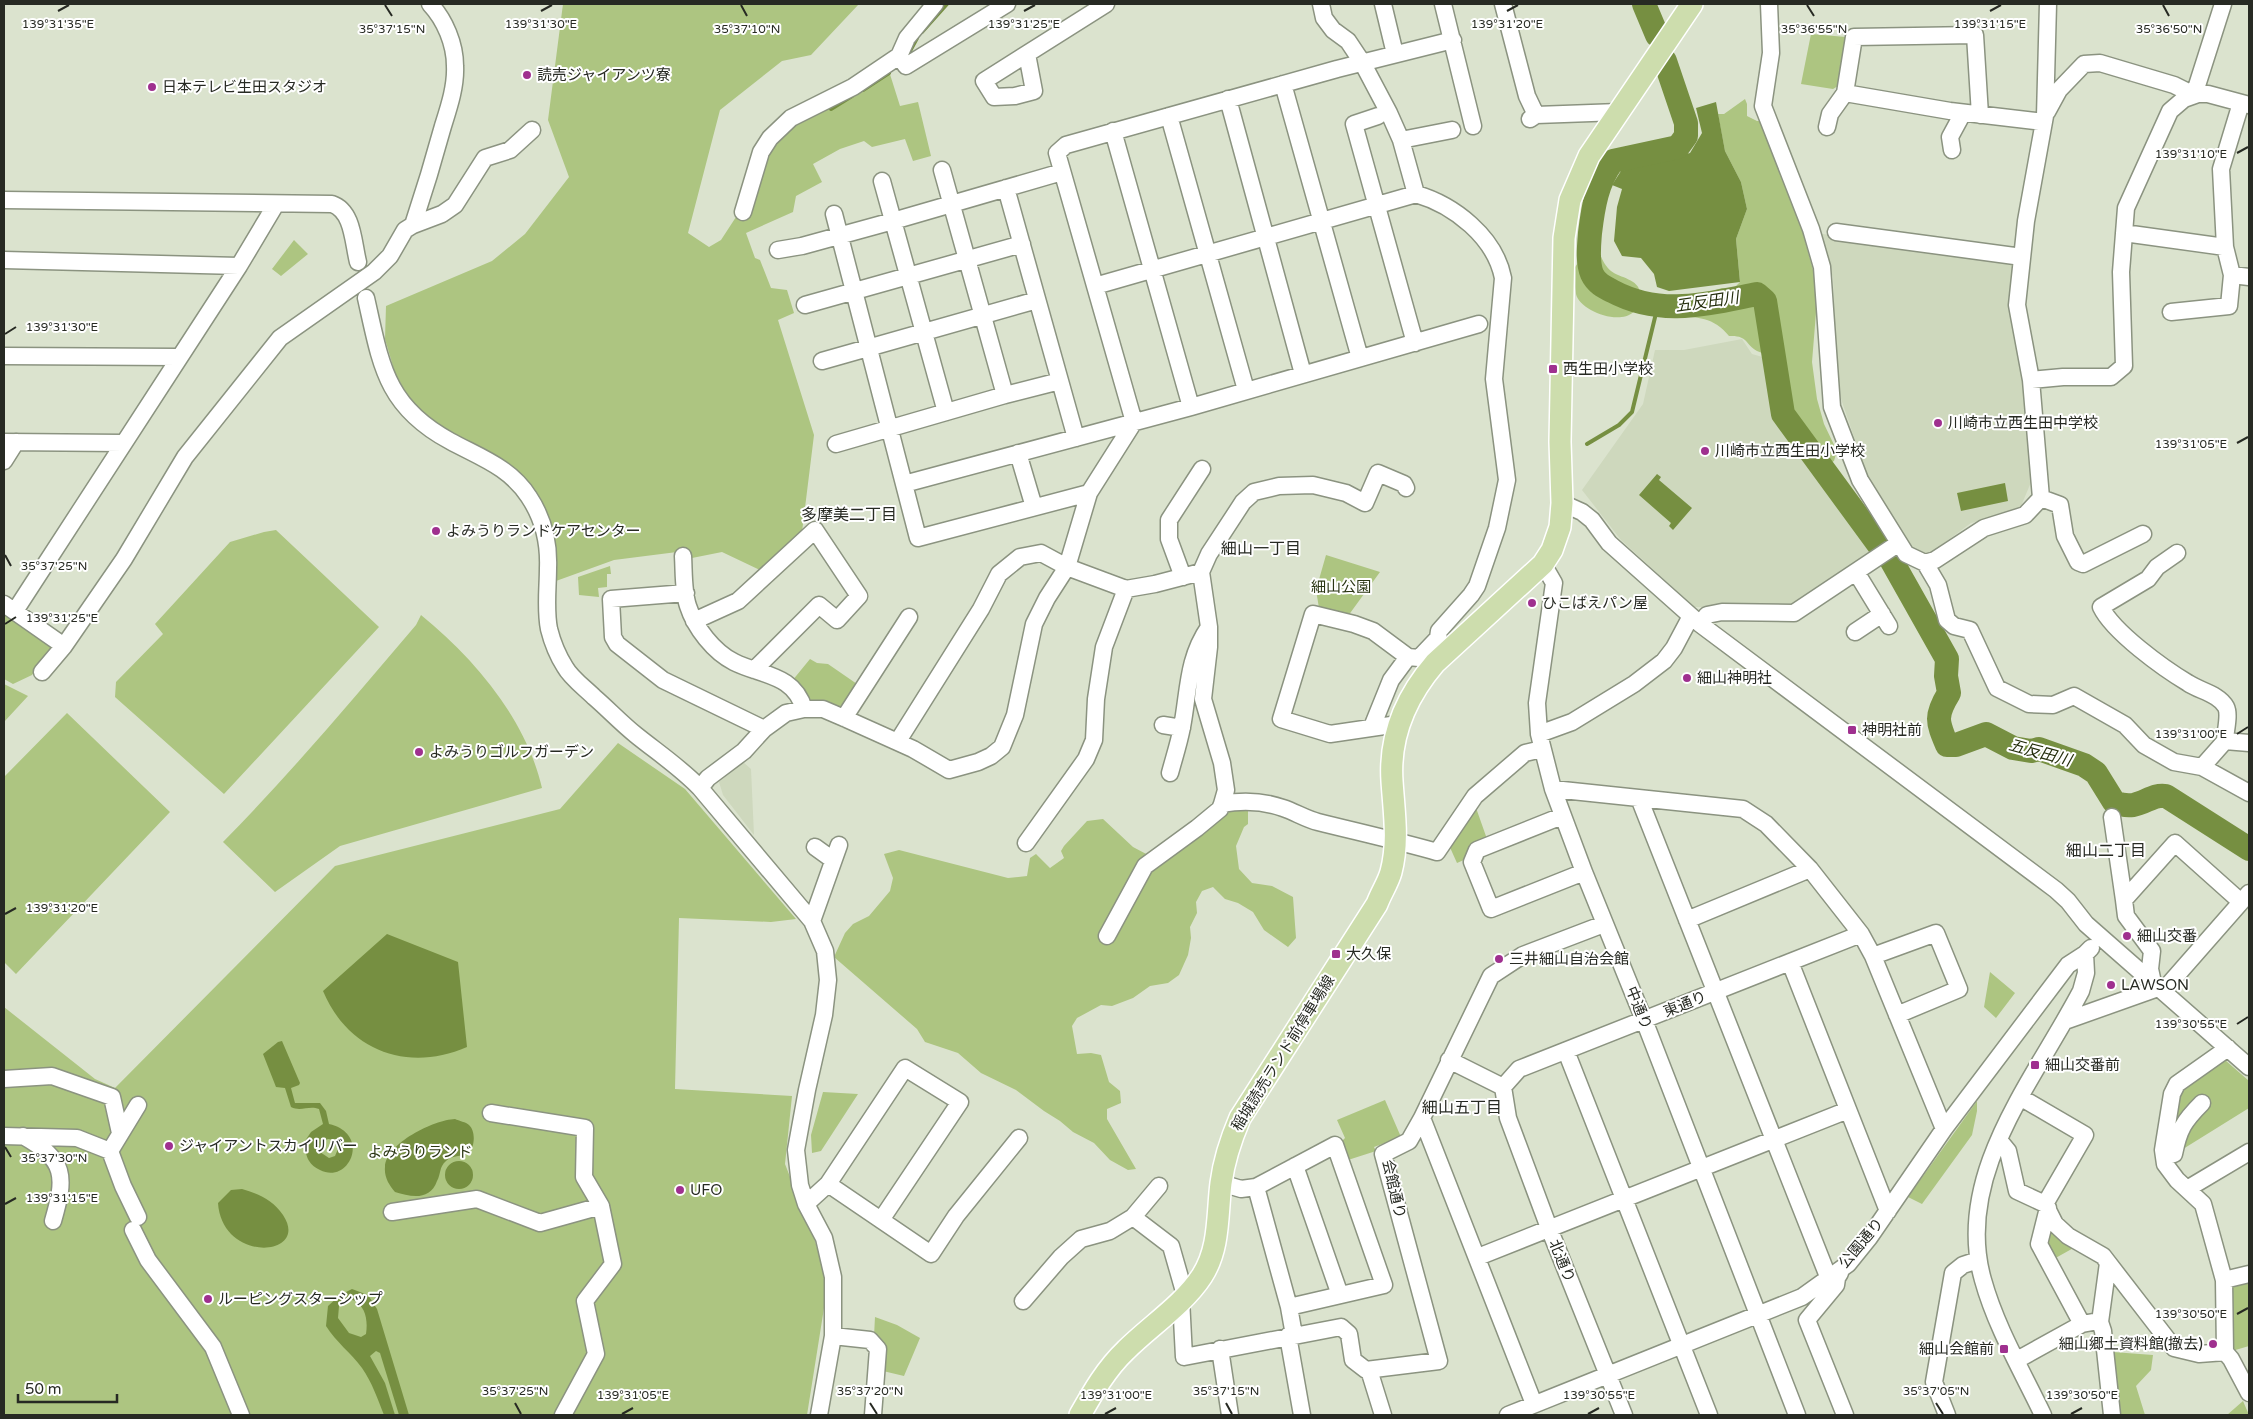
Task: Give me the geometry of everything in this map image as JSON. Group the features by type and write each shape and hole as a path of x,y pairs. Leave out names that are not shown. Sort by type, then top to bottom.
{"main road":[{"name":"稲城読売ランド前停車場線","path":"1080,1415 1097,1384 1124,1352 1183,1297 1202,1276 1212,1256 1217,1230 1221,1183 1228,1145 1240,1118 1377,904 1391,873 1396,840 1392,780 1393,750 1398,724 1419,681 1435,663 1543,564 1552,550 1560,527 1562,503 1560,442 1564,238 1570,200 1589,156 1692,4"}],"street":[{"path":"413,225 430,174 452,96 456,67 453,45 446,27 430,4"},
{"path":"743,212 761,152 770,138 791,118 853,87 899,56 907,38 936,4"},
{"path":"899,56 906,66 1006,4"},
{"path":"1027,54 1106,4"},
{"path":"1321,4 1324,18 1333,30 1348,41 1362,62 1401,140 1416,194"},
{"path":"1383,4 1395,54"},
{"path":"1444,4 1474,126"},
{"path":"1503,4 1533,117 1619,112"},
{"path":"1770,4 1771,53 1763,106 1811,229 1822,266 1832,407 1860,480 1906,554 1925,563 1938,585 1947,620 1954,626 1970,630 1997,688 2029,704 2053,705 2074,696 2125,724 2144,745 2174,762 2202,768 2249,793"},
{"path":"1925,563 1936,560 1984,528 2025,515 2041,498 2031,380 2017,304 2026,221 2045,119 2048,4"},
{"path":"2194,95 2223,4"},
{"path":"1827,127 1830,114 1845,93 1854,37 1975,35 1980,115"},
{"path":"700,788 708,778 744,751 764,729 786,713 804,709 823,709 898,741 950,770 978,762 991,756 1002,747 1015,715 1034,624 1066,567 1089,494 1134,422 1057,153 1066,144 1362,62 1453,40"},
{"path":"2045,119 2059,90 2084,64 2100,63 2174,85 2194,95"},
{"path":"1283,84 1360,358"},
{"path":"1845,93 1963,113 2045,119"},
{"path":"2031,380 2111,376 2124,366 2121,272 2126,208 2170,111 2184,99 2194,95 2208,94 2245,104 2221,169 2224,247 2232,275 2229,306 2171,312"},
{"path":"1228,99 1303,374"},
{"path":"1952,150 1949,142 1950,137 1963,113"},
{"path":"1169,116 1246,390"},
{"path":"1378,116 1354,124 1415,343"},
{"path":"42,672 64,646 124,559 185,457 280,338 374,272 390,256 405,230 413,225 430,220 455,205 484,158 510,150 532,130"},
{"path":"1401,140 1452,130"},
{"path":"1114,131 1191,407"},
{"path":"942,170 981,316 1005,395"},
{"path":"778,250 840,236 1062,172"},
{"path":"882,181 946,412"},
{"path":"1006,188 1076,438"},
{"path":"1095,286 1416,194 1442,203 1461,215 1492,249 1501,267 1503,278 1494,379 1508,480 1497,528 1477,586 1472,595 1439,631 1438,638 1419,658 1408,657 1373,631 1313,614 1281,719 1330,734 1398,724"},
{"path":"4,200 276,204 317,202 341,207 348,218 358,262"},
{"path":"64,646 9,608 123,443 276,204"},
{"path":"834,214 918,538 1089,494"},
{"path":"1836,232 2022,257"},
{"path":"2124,233 2224,247"},
{"path":"805,305 1022,244"},
{"path":"4,260 238,266"},
{"path":"2232,275 2249,277"},
{"path":"366,298 379,357 385,375 397,399 420,422 449,441 486,458 511,476 528,495 540,516 546,539 549,628 565,669 634,733 700,788 812,921 825,951 828,980 824,1014 796,1150 800,1185 806,1204 820,1231 833,1277 833,1336 819,1415"},
{"path":"822,361 1037,300"},
{"path":"904,484 1191,407 1479,324"},
{"path":"4,356 178,357"},
{"path":"836,444 1060,381"},
{"path":"4,461 10,442 123,443"},
{"path":"1018,453 1034,507"},
{"path":"1183,577 1169,539 1169,520 1202,469"},
{"path":"1107,936 1145,866 1197,828 1220,809 1222,804 1226,790 1222,763 1203,699 1209,647 1209,626 1201,572 1209,554 1243,502 1254,492 1279,486 1314,485 1346,492 1365,503 1378,473 1404,484 1406,488"},
{"path":"2041,498 2060,505 2065,536 2078,562 2083,564 2143,534"},
{"path":"1562,503 1582,512 1592,520 1609,543 1696,620 2056,890 2100,937 2249,1066"},
{"path":"694,621 738,601 815,530 859,596 837,620 819,605 754,670"},
{"path":"1222,804 1240,801 1263,803 1283,808 1318,822 1396,840 1437,852 1475,796 1540,741 1634,684 1657,666 1696,620 1707,615 1722,612 1794,612 1899,543"},
{"path":"898,741 981,609 999,574 1020,557 1041,553 1066,567 1126,589 1155,584 1201,572"},
{"path":"2177,553 2157,567 2148,579 2101,607 2113,624 2150,656 2188,684 2222,700 2228,710 2224,742 2202,768"},
{"path":"683,556 688,606 694,621 718,652 734,662 787,683 801,698 804,709"},
{"name":"中通り","path":"1543,564 1554,584 1537,704 1540,741 1553,789 1604,924 1644,1020 1797,1415"},
{"path":"1855,632 1886,620 1856,572"},
{"path":"1026,843 1086,760 1094,740 1096,700 1104,647 1126,589"},
{"path":"686,593 611,599 613,637 617,644 663,680 764,729"},
{"path":"844,718 909,617"},
{"path":"1170,773 1182,728 1192,660 1199,641 1209,626"},
{"path":"1372,727 1391,680 1408,657"},
{"path":"1164,724 1182,728"},
{"path":"2224,742 2249,743"},
{"path":"1553,789 1743,809 1766,824 1810,869 1861,934 1873,956 1944,1129"},
{"path":"1640,798 1828,1279"},
{"path":"1562,816 1477,850 1472,862 1491,908 1584,872"},
{"path":"2112,817 2126,916 2152,951 2150,969 2158,987"},
{"path":"2065,1021 2158,987 2245,897 2175,843 2124,900"},
{"path":"812,921 836,852 815,847"},
{"path":"1687,920 1810,869"},
{"name":"会館通り","path":"1368,1370 1439,1361 1383,1154 1409,1141 1491,976 1523,956 1604,924"},
{"path":"1873,956 1936,933 1959,989 1897,1015"},
{"name":"東通り","path":"1503,1087 1519,1069 1861,934"},
{"name":"公園通り","path":"1508,1415 1537,1408 1608,1375 1758,1316 1802,1296 1848,1264 1888,1211 1944,1129 2068,965 2086,954 2100,937"},
{"path":"2043,1415 1990,1301 1978,1260 1976,1229 1980,1198 1999,1140 2020,1097 2065,1021 2084,982 2086,954"},
{"path":"1790,962 1888,1211"},
{"path":"2228,1048 2177,1084 2172,1094 2164,1157 2165,1164 2171,1172 2203,1204 2224,1280 2225,1352 2248,1388"},
{"path":"1566,1051 1709,1415"},
{"path":"1449,1060 1503,1087"},
{"path":"806,1204 828,1184 905,1068 960,1102 881,1220"},
{"path":"4,1079 52,1076 112,1097 120,1134"},
{"name":"北通り","path":"1503,1087 1508,1118 1549,1228 1624,1415"},
{"path":"2020,1097 2085,1135 2046,1206 2039,1244 2082,1324"},
{"path":"2164,1157 2174,1154 2182,1125 2202,1103"},
{"path":"110,1151 138,1105"},
{"path":"1478,1257 1848,1110"},
{"path":"491,1113 585,1128 584,1177 601,1206 613,1264 585,1301 596,1354 563,1415"},
{"path":"1422,1118 1537,1408"},
{"path":"21,1135 39,1145 54,1158 61,1174 61,1195 53,1221"},
{"path":"4,1136 77,1138 110,1151 148,1260 213,1347 241,1415"},
{"path":"828,1184 931,1254 956,1216 1019,1138"},
{"path":"1999,1140 2008,1151 2017,1190 2046,1206 2055,1224 2068,1236 2103,1256 2174,1348 2199,1354 2225,1352"},
{"path":"1221,1183 1242,1189 1256,1188 1335,1145 1384,1285 1289,1307"},
{"path":"2187,1189 2249,1152"},
{"path":"1295,1166 1340,1295"},
{"path":"1023,1301 1061,1257 1081,1239 1110,1231 1134,1217 1159,1186"},
{"path":"1256,1188 1289,1307 1302,1415"},
{"path":"392,1212 477,1199 540,1223 601,1206"},
{"path":"1134,1217 1171,1246 1183,1297 1184,1357 1341,1327 1349,1334 1353,1360 1368,1370 1383,1415"},
{"path":"1947,1415 1934,1382 1954,1273 1963,1265 1978,1260"},
{"path":"2108,1263 2100,1322 2103,1331 2112,1415"},
{"path":"1845,1415 1808,1320 1836,1285 1837,1278 1848,1264"},
{"path":"2224,1280 2249,1274"},
{"path":"2017,1360 2082,1324 2100,1322"},
{"path":"833,1336 870,1340 878,1349 873,1415"},
{"path":"1220,1349 1230,1415"}],"shaded area":[{"path":"1716,102 1725,151 1741,182 1747,209 1736,239 1740,282 1669,291 1657,287 1654,274 1641,258 1622,256 1614,241 1617,207 1622,189 1612,185 1621,171 1690,153 1702,133 1696,108"},
{"name":"川崎市立西生田中学校","path":"1816,233 2014,261 2029,460 2034,475 2019,511 1971,523 1928,555 1913,550 1869,481 1837,387 1833,277"},
{"name":"川崎市立西生田小学校","path":"1742,339 1752,354 1766,358 1781,426 1820,476 1872,554 1790,607 1694,607 1621,540 1582,490 1643,404 1655,350 1684,350"},
{"path":"1657,474 1661,477 1659,480 1692,508 1673,530 1669,526 1671,523 1639,495"},
{"path":"2005,483 2008,501 1961,511 1957,493"},
{"path":"743,762 751,769 754,835 723,795 719,782"},
{"path":"387,934 458,962 467,1047 445,1055 423,1058 402,1057 382,1051 364,1042 348,1029 334,1012 323,991"},
{"path":"282,1041 300,1083 291,1088 295,1103 320,1103 326,1111 329,1124 342,1129 350,1138 353,1147 352,1156 347,1165 340,1171 330,1173 320,1170 312,1165 308,1158 305,1141 311,1132 323,1124 319,1109 291,1107 285,1088 276,1087 263,1054","holes":["328,1139 334,1140 338,1149 335,1156 329,1158 320,1152 322,1142"]},
{"path":"455,1119 469,1125 473,1131 474,1139 470,1151 446,1161 442,1166 434,1187 425,1195 413,1196 395,1192 387,1181 385,1174 387,1158 393,1150 412,1134 424,1128 446,1120"},
{"path":"459,1161 469,1165 473,1175 469,1185 459,1189 449,1185 445,1175 449,1165"},
{"path":"242,1189 265,1198 275,1205 283,1215 288,1229 285,1239 276,1246 262,1248 248,1245 234,1237 223,1223 218,1203 231,1190"},
{"path":"352,1289 368,1295 377,1309 409,1415 399,1415 380,1353 376,1351 370,1356 385,1383 395,1415 384,1415 366,1373 326,1326 328,1306 340,1295","holes":["353,1300 365,1314 367,1324 366,1334 361,1337 349,1333 338,1318 339,1306 344,1301"]}],"green space":[{"path":"563,4 859,4 811,55 782,61 720,110 688,233 709,247 721,240 736,217 747,214 769,148 799,120 888,68 900,106 918,102 931,156 913,161 905,139 872,147 864,141 840,149 813,164 822,182 796,196 793,212 746,233 755,258 760,260 771,288 787,290 794,313 778,320 814,435 802,532 762,571 722,552 692,558 677,552 614,560 556,581 556,561 509,465 489,452 432,422 411,402 395,373 385,339 386,306 492,261 525,234 569,177 548,120"},
{"path":"1811,34 1846,37 1838,86 1833,89 1801,84"},
{"path":"1745,99 1747,116 1757,121 1764,121 1799,219 1818,288 1812,362 1817,399 1824,424 1837,451 1834,461 1819,469 1785,424 1770,355 1757,351 1743,338 1729,336 1717,325 1705,319 1674,316 1668,299 1703,294 1722,288 1733,289 1740,282 1736,239 1747,209 1741,182 1725,151 1718,114 1724,114"},
{"path":"294,240 308,254 281,276 272,269"},
{"path":"1583,249 1599,252 1605,265 1611,271 1629,279 1639,288 1638,306 1631,314 1622,317 1610,317 1599,314 1580,301 1576,294 1575,267 1578,263 1577,252 1581,253"},
{"path":"276,530 379,627 224,794 115,697 116,682 163,634 155,624 230,542"},
{"name":"細山公園","path":"1326,555 1380,572 1348,616 1319,608 1316,590"},
{"path":"610,566 611,574 607,574 607,587 598,588 599,597 579,595 578,577"},
{"path":"4,613 50,644 51,649 32,675 13,684 4,679"},
{"name":"よみうりゴルフガーデン","path":"421,615 460,651 496,692 524,738 542,788 340,846 275,892 223,842 321,735 416,625"},
{"path":"810,659 817,663 828,664 857,684 840,711 810,700 792,681"},
{"path":"4,684 28,696 4,722"},
{"path":"67,713 170,812 16,974 4,962 4,777"},
{"name":"よみうりランド","path":"618,743 685,789 796,919 771,922 679,918 675,1089 792,1096 785,1164 815,1241 824,1274 824,1308 807,1415 4,1415 4,1007 95,1079 115,1088 335,866 560,809"},
{"path":"1475,805 1487,839 1471,846 1466,859 1457,863 1448,843"},
{"path":"1248,808 1248,824 1244,827 1236,846 1239,869 1252,883 1272,886 1293,897 1296,938 1288,947 1264,930 1253,912 1238,903 1225,899 1213,887 1202,891 1196,902 1197,913 1190,927 1191,938 1188,955 1179,975 1168,983 1150,986 1133,998 1112,1006 1101,1005 1077,1018 1072,1026 1077,1054 1091,1053 1101,1055 1109,1082 1120,1091 1121,1103 1107,1109 1107,1119 1136,1169 1128,1170 1110,1160 1094,1143 1073,1132 1016,1090 981,1073 958,1053 925,1042 917,1029 834,957 845,933 853,924 869,916 890,891 893,878 884,854 899,850 1008,878 1027,876 1030,858 1036,854 1050,868 1064,858 1061,851 1064,846 1087,821 1103,819 1133,847 1150,856 1186,841 1234,809"},
{"path":"1990,972 2015,993 1996,1018 1984,1007"},
{"path":"2225,1060 2249,1081 2249,1108 2175,1154 2169,1153 2180,1091"},
{"path":"823,1092 858,1094 821,1151 812,1153 811,1135"},
{"path":"1385,1100 1401,1137 1374,1147 1376,1151 1348,1160 1341,1142 1345,1138 1337,1120"},
{"path":"1977,1101 1972,1135 1922,1204 1908,1197"},
{"path":"2048,1229 2077,1246 2052,1260 2043,1244"},
{"path":"2249,1283 2249,1346 2232,1351 2231,1289 2235,1285"},
{"path":"875,1317 897,1325 920,1338 904,1376 883,1371 874,1336"},
{"path":"2113,1352 2153,1355 2151,1370 2136,1386 2145,1415 2121,1415"},
{"path":"2243,1401 2249,1415 2227,1415"}],"waterway":[{"path":"922,32 947,4"},
{"name":"五反田川","path":"1644,4 1657,35"},
{"path":"910,51 917,38"},
{"name":"五反田川","path":"1665,61 1686,123 1686,136 1678,147 1613,161 1599,186 1594,205 1589,254 1592,274 1603,286 1630,299 1648,304 1684,306 1757,294 1765,301 1783,414 1881,548"},
{"path":"863,90 889,73"},
{"path":"831,109 852,96"},
{"path":"1587,444 1619,425 1632,412 1658,305"},
{"name":"五反田川","path":"1889,556 1947,659 1946,676 1949,693 1941,707 1939,719 1947,745 1956,745 1986,734 2013,748 2031,751 2039,749 2084,765 2096,773 2114,802 2131,805 2154,797 2166,796 2249,849"}],"place":[{"name":"読売ジャイアンツ寮","path":"527,75"},
{"name":"日本テレビ生田スタジオ","path":"152,87"},
{"name":"西生田小学校","path":"1553,369"},
{"name":"川崎市立西生田中学校","path":"1938,423"},
{"name":"川崎市立西生田小学校","path":"1705,451"},
{"name":"よみうりランドケアセンター","path":"436,531"},
{"name":"ひこばえパン屋","path":"1532,603"},
{"name":"細山神明社","path":"1687,678"},
{"name":"神明社前","path":"1852,730"},
{"name":"よみうりゴルフガーデン","path":"419,752"},
{"name":"細山交番","path":"2127,936"},
{"name":"大久保","path":"1336,954"},
{"name":"三井細山自治会館","path":"1499,959"},
{"name":"LAWSON","path":"2111,985"},
{"name":"細山交番前","path":"2035,1065"},
{"name":"ジャイアントスカイリバー","path":"169,1146"},
{"name":"UFO","path":"680,1190"},
{"name":"ルーピングスターシップ","path":"208,1299"},
{"name":"細山郷土資料館(撤去)","path":"2213,1344"},
{"name":"細山会館前","path":"2004,1349"}],"district":[{"name":"多摩美二丁目","path":"849,515"},
{"name":"細山一丁目","path":"1261,549"},
{"name":"細山二丁目","path":"2106,851"},
{"name":"細山五丁目","path":"1462,1108"}]}
